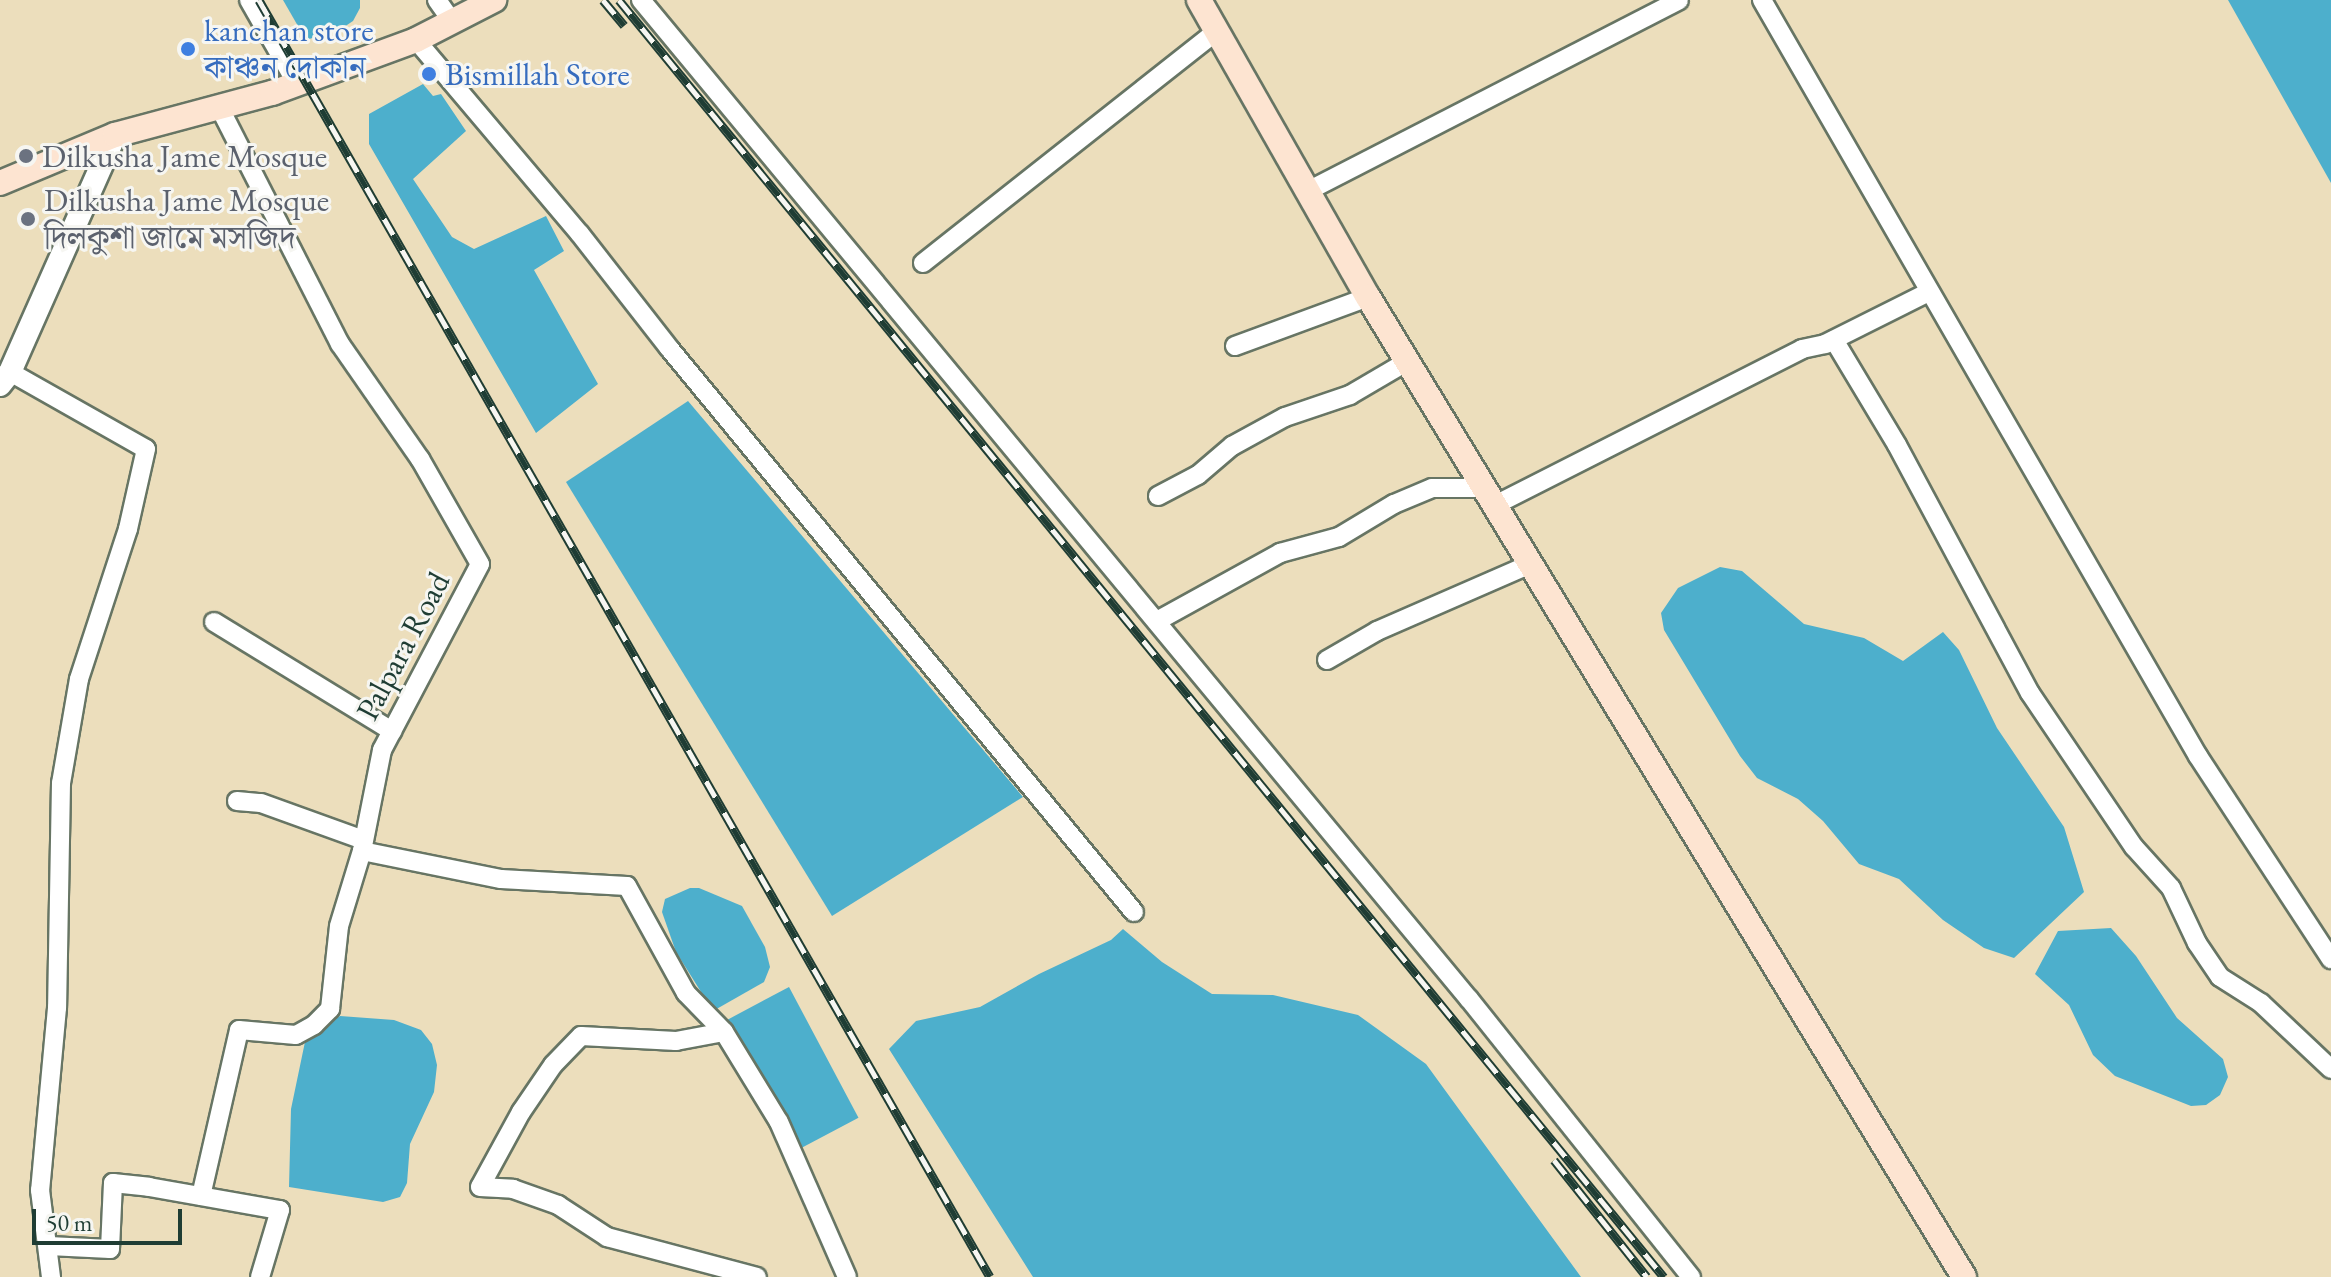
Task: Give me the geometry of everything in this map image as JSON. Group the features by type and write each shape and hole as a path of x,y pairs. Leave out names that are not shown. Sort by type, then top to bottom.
{"main road":[{"path":"0,183 115,135 297,84 416,40 494,0"},
{"path":"1199,0 1368,297 1964,1277"}],"street":[{"path":"249,0 297,84"},
{"path":"437,0 453,23"},
{"path":"641,0 1469,999 1691,1277"},
{"path":"1308,191 1679,0"},
{"path":"1762,0 2198,756 2331,959"},
{"path":"923,263 1217,31"},
{"path":"416,40 580,234 669,348 1134,912"},
{"name":"Palpara Road","path":"201,1196 239,1030 296,1035 314,1025 330,1009 339,926 363,845 382,750 480,564 479,557 420,459 340,344 219,107"},
{"path":"51,1277 40,1190 57,1008 61,783 79,679 128,529 146,449 5,379 115,135"},
{"path":"1157,621 1280,553 1339,537 1394,504 1432,488 1490,496 1802,349 1834,340 1929,292"},
{"path":"1235,346 1368,297"},
{"path":"1834,340 1897,445 2030,693 2134,847 2171,888 2197,943 2220,977 2261,1003 2331,1069"},
{"path":"1158,496 1198,475 1232,446 1285,417 1350,395 1408,361"},
{"path":"1327,660 1377,631 1530,564"},
{"path":"214,622 392,731"},
{"path":"237,801 261,803 363,845 501,879 627,886 686,993 724,1032 779,1122 847,1277"},
{"path":"724,1032 676,1041 581,1036 553,1065 521,1112 480,1187 513,1189 558,1205 607,1237 757,1277"},
{"path":"49,1246 110,1249 113,1183 280,1210 260,1277"}],"water":[{"path":"283,0 360,0 360,8 353,21 341,29 306,40"},
{"path":"2228,0 2331,0 2331,183"},
{"path":"423,84 433,96 441,94 466,131 413,179 452,237 474,249 546,216 564,251 534,270 598,384 536,433 369,144 369,114"},
{"path":"688,401 1023,797 832,916 566,482"},
{"path":"1720,567 1742,571 1804,624 1864,638 1903,661 1943,632 1959,650 1997,728 2064,827 2084,892 2014,958 1984,948 1943,920 1899,879 1859,864 1823,821 1798,799 1757,778 1740,756 1664,630 1661,613 1678,588"},
{"path":"690,888 699,888 742,906 765,947 770,967 764,982 713,1011 676,952 662,912 665,899"},
{"path":"2111,928 2136,956 2177,1018 2223,1059 2228,1077 2220,1095 2206,1105 2191,1106 2115,1076 2093,1055 2069,1005 2035,974 2058,931"},
{"path":"1123,929 1162,962 1212,994 1273,995 1358,1015 1426,1064 1581,1277 1033,1277 889,1049 916,1021 980,1007 1039,974 1111,940"},
{"path":"789,987 858,1118 791,1153 722,1023"},
{"path":"340,1016 394,1020 421,1030 432,1044 437,1065 434,1092 410,1144 407,1183 400,1197 383,1202 289,1187 291,1109 306,1037"}],"railway":[{"path":"259,0 990,1277"},
{"path":"603,0 624,25"},
{"path":"619,0 1664,1277"},
{"path":"1554,1160 1647,1277"}],"place":[{"name":"kanchan store কাঞ্চন দোকান","path":"188,49"},
{"name":"Bismillah Store","path":"429,74"},
{"name":"Dilkusha Jame Mosque","path":"26,156"},
{"name":"Dilkusha Jame Mosque দিলকুশা জামে মসজিদ","path":"28,219"}]}
